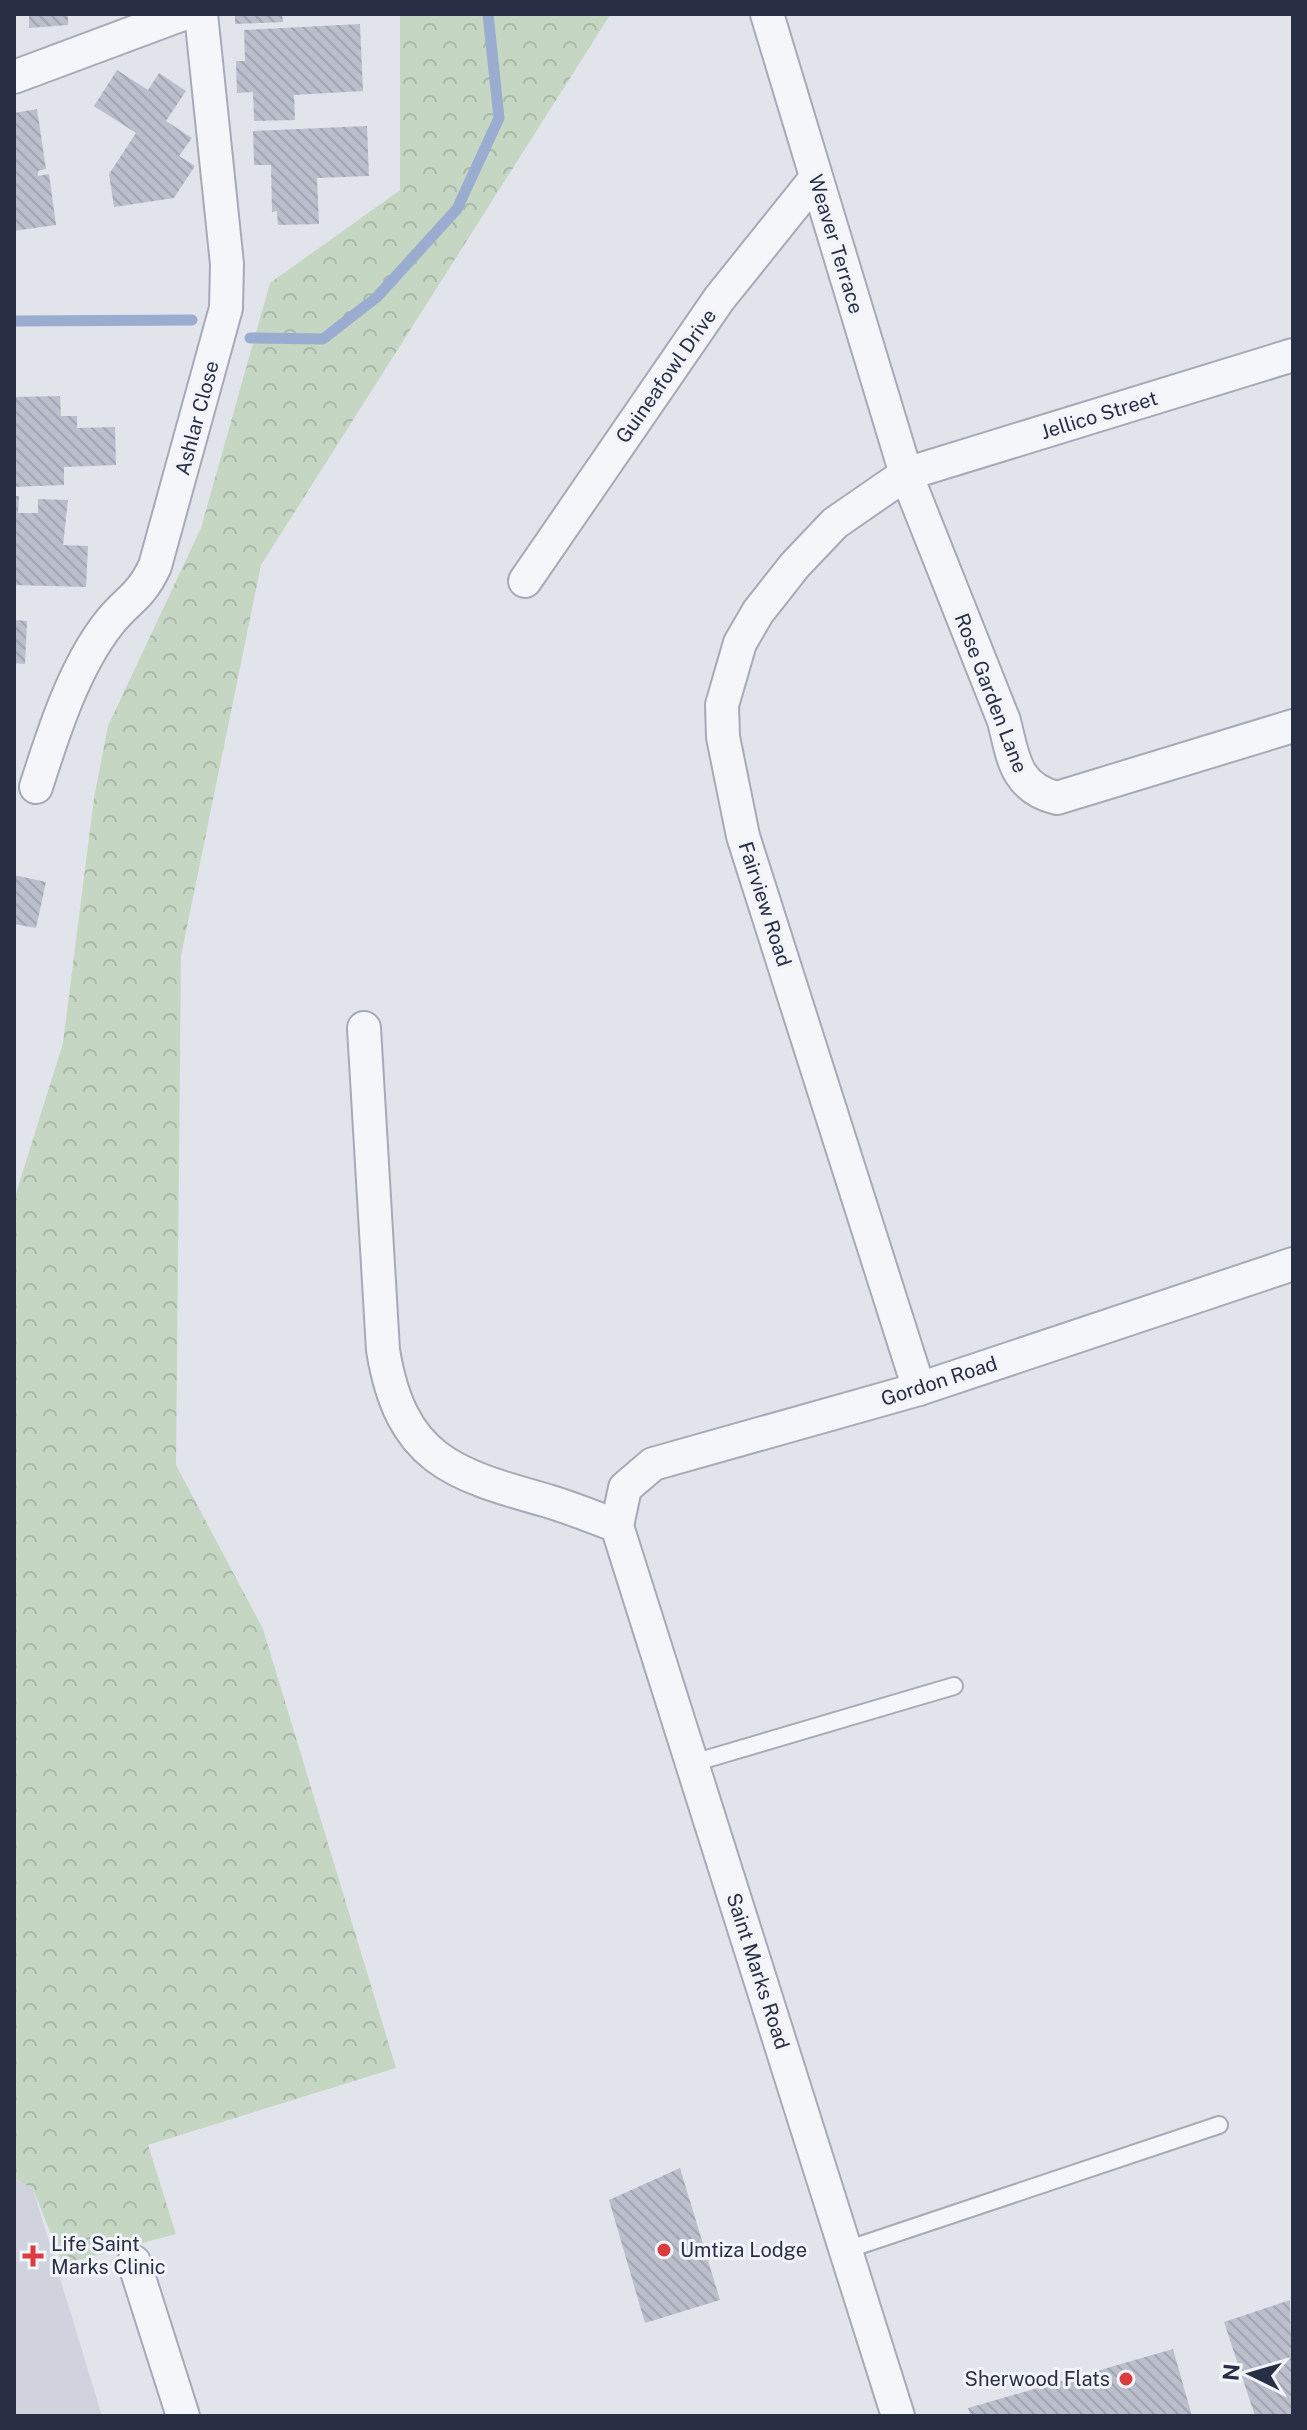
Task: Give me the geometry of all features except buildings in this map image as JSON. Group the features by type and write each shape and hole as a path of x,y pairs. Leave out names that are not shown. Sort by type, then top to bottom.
{"street":[{"path":"14,77 183,14"},
{"name":"Ashlar Close","path":"36,787 65,702 109,623 143,591 155,566 226,308 227,264 201,14"},
{"name":"Weaver Terrace","path":"767,14 906,474"},
{"name":"Guineafowl Drive","path":"525,581 719,299 816,178"},
{"name":"Jellico Street","path":"906,474 1293,355"},
{"name":"Rose Garden Lane","path":"906,474 1004,721 1013,760 1026,783 1039,794 1057,798 1293,726"},
{"name":"Fairview Road","path":"906,474 835,523 795,565 758,612 740,643 722,705 723,737 743,836 919,1389"},
{"path":"364,1028 383,1350 388,1385 402,1420 421,1444 450,1468 492,1487 551,1502 617,1526"},
{"name":"Gordon Road","path":"617,1526 625,1488 653,1464 919,1389 1293,1264"},
{"name":"Saint Marks Road","path":"617,1526 898,2416"},
{"path":"134,2262 183,2416"}],"lane":[{"path":"693,1763 954,1686"},
{"path":"846,2250 1219,2125"}],"shaded area":[{"name":"Life Saint Marks Clinic","path":"14,2178 33,2189 102,2416 14,2416"}],"green space":[{"path":"400,14 610,15 261,565 181,956 176,1465 263,1629 396,2068 148,2145 176,2234 63,2264 33,2189 14,2178 14,1200 63,1043 94,798 108,726 201,528 270,283 400,190"}],"waterway":[{"path":"250,338 323,339 377,297 457,209 499,118 488,14"},
{"path":"14,321 192,320"}],"place":[{"name":"Umtiza Lodge","path":"664,2250"},
{"name":"Life Saint Marks Clinic","path":"33,2256"},
{"name":"Sherwood Flats","path":"1126,2379"}]}
